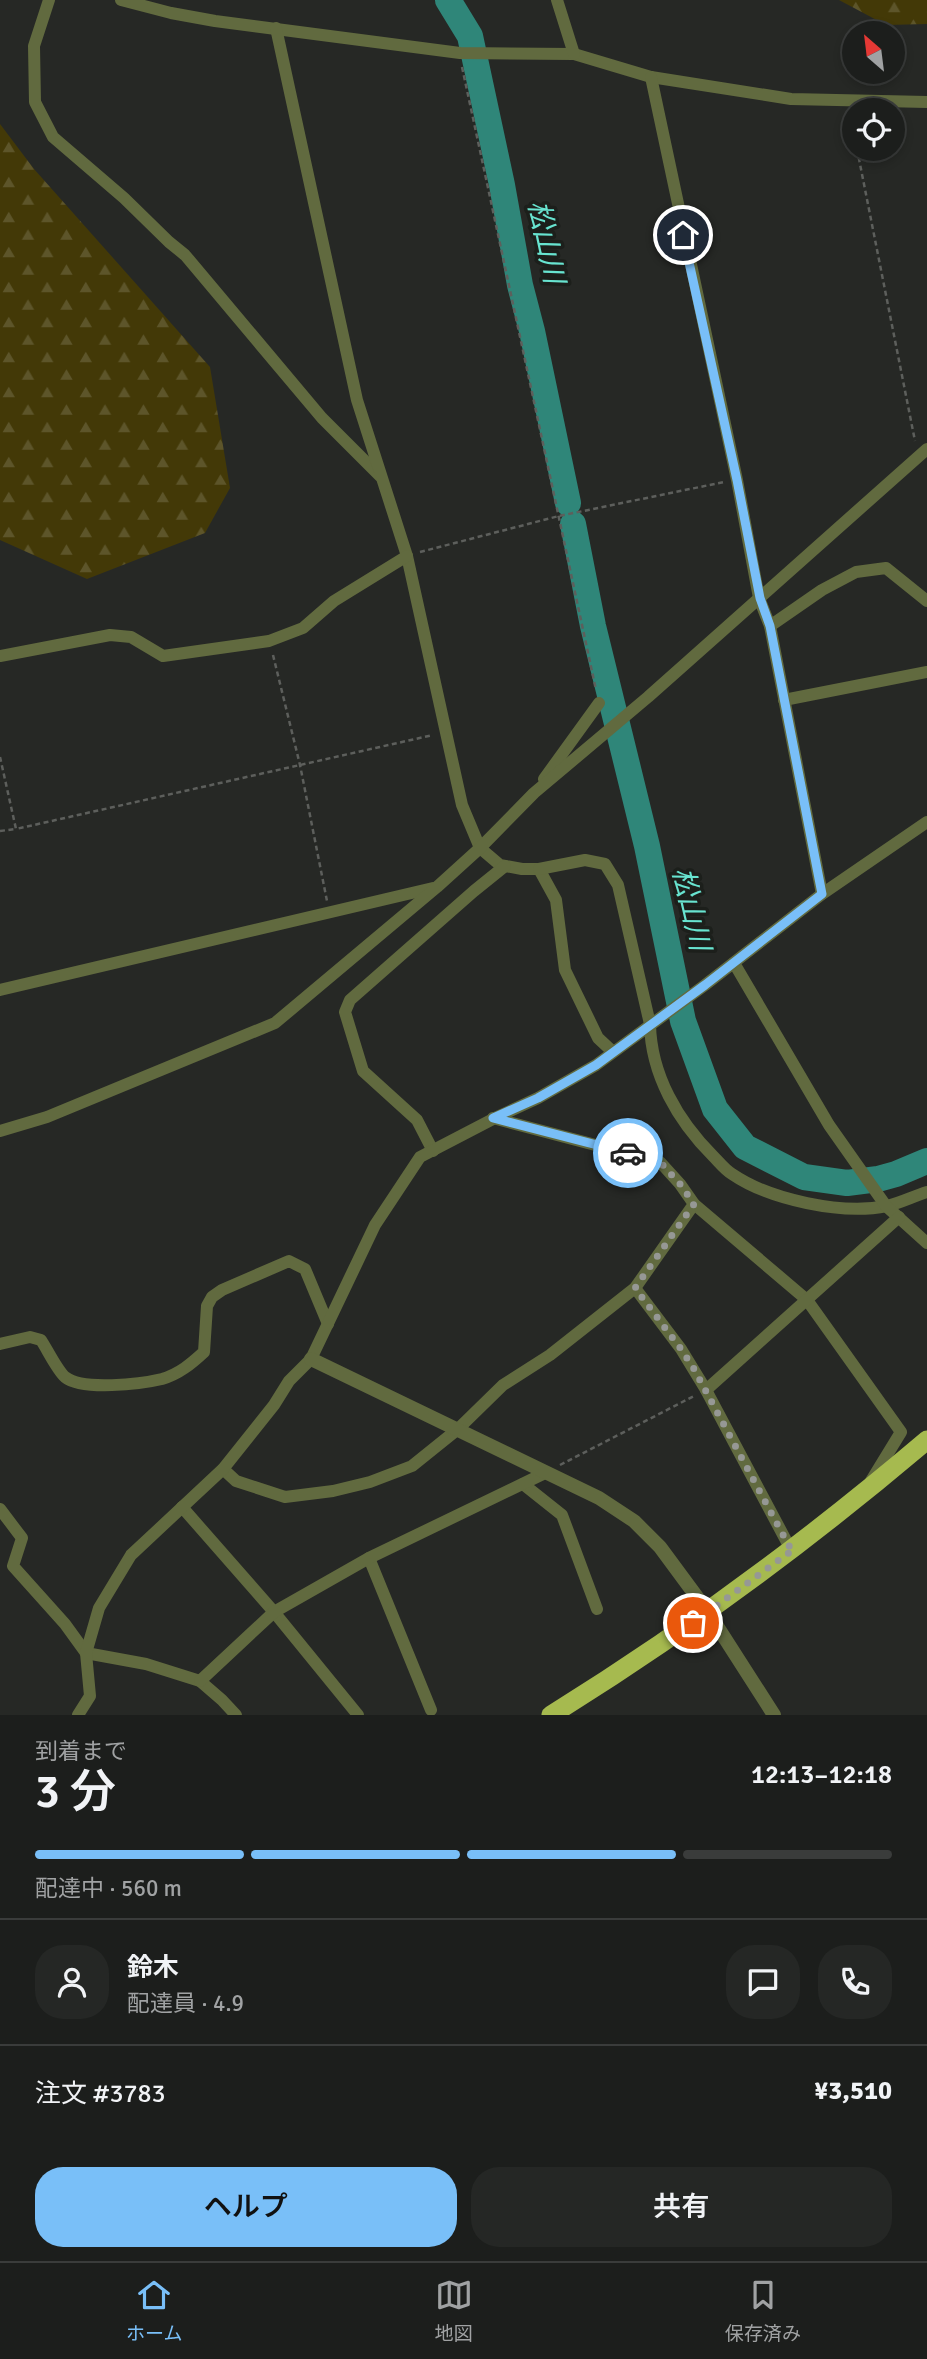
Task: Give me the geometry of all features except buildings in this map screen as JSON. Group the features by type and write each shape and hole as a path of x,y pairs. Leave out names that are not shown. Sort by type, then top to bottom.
{"highway":[{"path":"551,1715 708,1612 862,1496 927,1440"}],"street":[{"path":"49,0 34,46 35,102 53,137 185,255 322,418 382,478"},
{"path":"121,0 171,13 460,53 574,54 651,77 792,99 842,101"},
{"path":"557,0 574,54"},
{"path":"276,28 357,400 407,556 462,805 480,848 500,865 505,866 539,869 585,860 605,864 618,885 650,1024 650,1046 670,1101 697,1139 732,1174 774,1195 832,1208 886,1206 927,1192"},
{"path":"651,77 760,598 770,626 822,894"},
{"path":"905,102 927,103"},
{"path":"0,1131 47,1117 275,1023 437,887 534,793 648,697 923,453"},
{"path":"0,656 110,635 131,637 163,656 269,641 303,628 334,601 407,556"},
{"path":"770,626 822,590 856,572 886,568 927,601"},
{"path":"784,700 927,672"},
{"path":"534,793 599,702"},
{"path":"78,1715 90,1696 86,1653 99,1608 131,1555 223,1469 266,1416 289,1381 312,1359 375,1225 420,1157 493,1118 538,1098 596,1065 822,894 927,822"},
{"path":"433,1151 417,1120 363,1071 345,1012 350,1000 505,866"},
{"path":"539,869 556,900 565,970 598,1038 613,1052"},
{"path":"0,990 437,887"},
{"path":"734,962 813,1101 886,1206 927,1243"},
{"path":"493,1118 660,1162 694,1204 807,1300 901,1432 862,1496"},
{"path":"223,1469 236,1481 285,1497 370,1482 412,1466 458,1429 503,1385 550,1355 635,1288 694,1204"},
{"path":"706,1390 899,1217"},
{"path":"0,1344 30,1338 41,1340 64,1377 77,1382 109,1385 163,1378 187,1367 204,1352 207,1306 212,1297 222,1290 289,1261 305,1269 328,1324"},
{"path":"635,1288 681,1349 706,1390 789,1546 794,1549"},
{"path":"312,1359 599,1498 634,1521 660,1547 708,1612 774,1715"},
{"path":"200,1681 274,1612 369,1558 545,1473"},
{"path":"523,1484 562,1515 597,1609"},
{"path":"182,1507 274,1612 358,1715"},
{"path":"0,1509 22,1538 13,1566 65,1624 86,1653 146,1664 200,1681 236,1715"},
{"path":"369,1558 430,1710"}],"path":[{"path":"460,53 599,702"},
{"path":"860,161 923,453"},
{"path":"407,556 559,516 737,480"},
{"path":"269,641 300,765 330,914"},
{"path":"0,831 446,732"},
{"path":"0,757 16,829"},
{"path":"545,1473 706,1390"}],"green space":[{"path":"839,0 927,0 927,24 878,21"},
{"path":"0,124 34,169 210,367 230,488 205,533 87,579 0,540"}],"waterway":[{"name":"松山川","path":"448,0 470,36 520,285 568,503"},
{"name":"松山川","path":"573,524 593,626 647,846 683,1021 715,1109 745,1147 804,1177 847,1183 878,1179 927,1161"}],"way so far":[{"path":"628,1153 660,1162 694,1204 635,1288 694,1369 789,1546 794,1549 693,1623"}],"route":[{"path":"628,1153 493,1118 538,1098 596,1065 822,894 770,626 760,598 683,235"}]}
